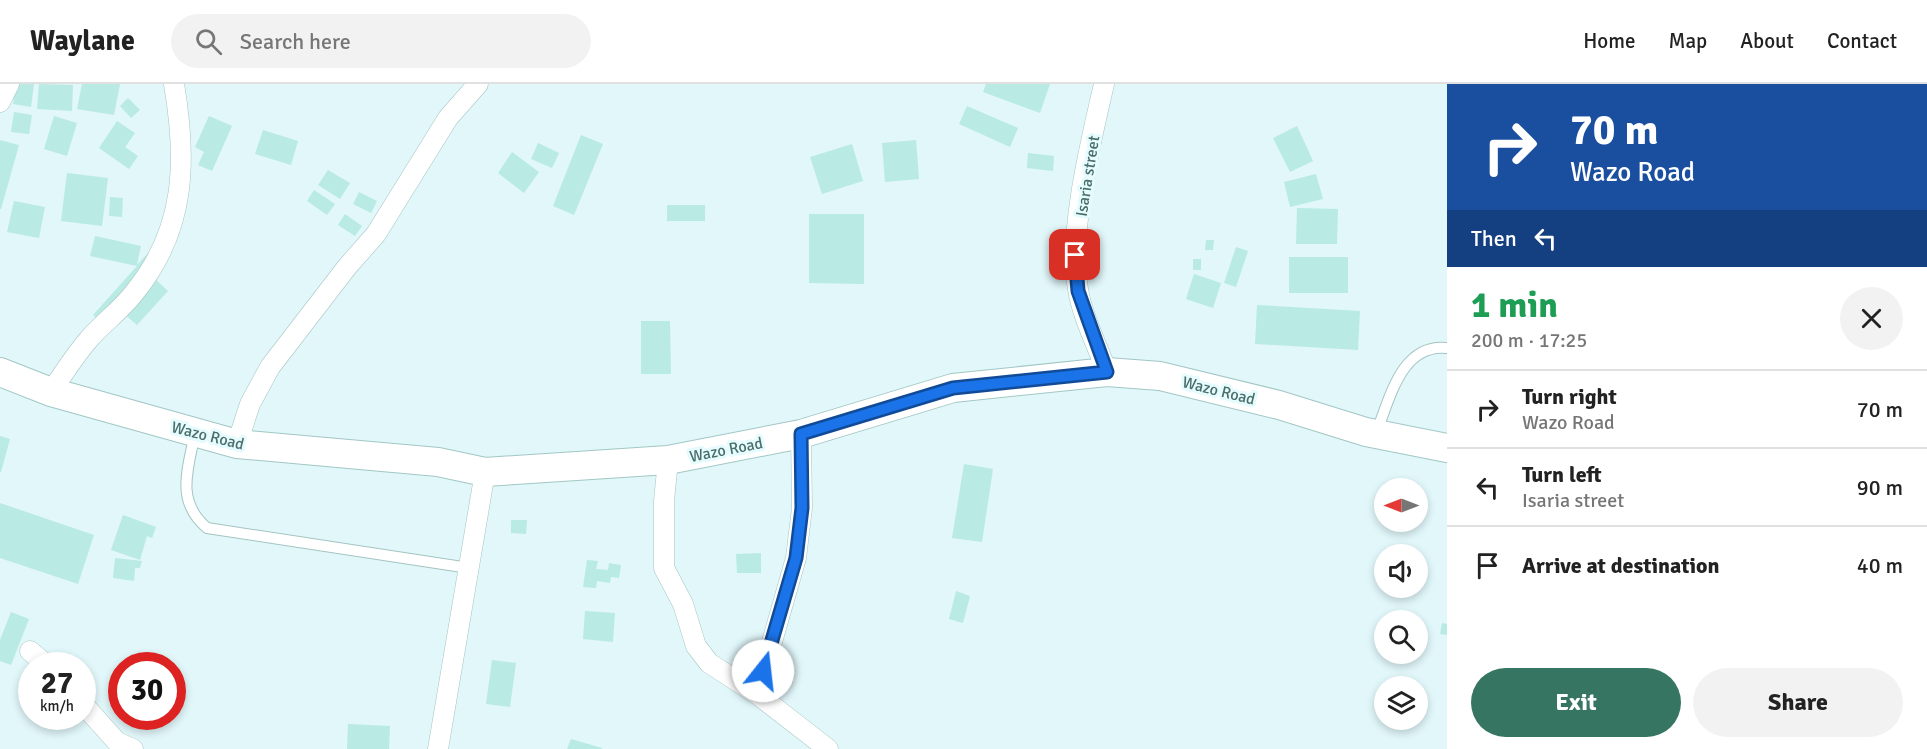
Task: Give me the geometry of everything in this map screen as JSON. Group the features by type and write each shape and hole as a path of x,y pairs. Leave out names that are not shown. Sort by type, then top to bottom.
{"main road":[{"name":"Wazo Road","path":"0,372 51,392 237,444 438,462 485,471 668,460 801,434 953,388 1107,372 1160,376 1279,405 1376,434 1447,448"}],"street":[{"path":"0,102 9,84"},
{"path":"51,392 87,341 134,294 159,258 178,208 182,129 174,84"},
{"path":"237,444 250,404 270,367 346,267 376,234 448,118 478,84"},
{"name":"Isaria street","path":"1104,84 1084,184 1075,255 1078,291 1107,372"},
{"path":"757,694 796,558 802,508 801,434"},
{"path":"668,460 664,501 664,568 683,604 696,646 709,663 757,694 828,749"},
{"path":"438,749 485,471"},
{"path":"96,719 117,742 133,749"}],"lane":[{"path":"1376,434 1398,379 1414,356 1434,347 1447,348"},
{"path":"195,433 186,480 188,503 195,518 207,528 469,568"}],"building":[{"path":"16,84 34,84 31,107 13,104"},
{"path":"39,84 73,85 72,111 37,109"},
{"path":"82,84 120,84 114,115 77,109"},
{"path":"986,84 1050,84 1040,113 983,92"},
{"path":"128,98 140,110 131,118 120,106"},
{"path":"967,106 1018,128 1010,147 959,124"},
{"path":"14,112 32,115 29,134 11,132"},
{"path":"54,116 77,123 67,156 44,149"},
{"path":"209,116 232,126 212,171 198,165 204,152 195,147"},
{"path":"117,121 135,133 125,147 138,156 129,169 99,148"},
{"path":"1297,126 1313,161 1290,172 1273,138"},
{"path":"263,130 298,141 291,165 255,154"},
{"path":"581,135 603,144 574,215 553,206"},
{"path":"0,140 19,145 1,209 0,209"},
{"path":"916,140 919,179 885,182 882,143"},
{"path":"538,143 559,153 552,168 531,159"},
{"path":"852,144 863,181 822,194 810,157"},
{"path":"512,152 539,172 524,193 498,173"},
{"path":"1028,153 1054,156 1053,171 1027,168"},
{"path":"328,170 350,183 340,199 318,185"},
{"path":"67,173 108,178 102,226 61,221"},
{"path":"1316,174 1323,199 1290,207 1284,182"},
{"path":"314,190 335,204 327,215 307,201"},
{"path":"359,192 377,201 371,213 353,204"},
{"path":"110,197 123,198 122,217 109,216"},
{"path":"14,201 45,207 39,238 7,232"},
{"path":"667,205 705,205 705,221 667,221"},
{"path":"1297,208 1338,209 1337,244 1296,244"},
{"path":"345,214 362,226 355,236 338,225"},
{"path":"809,214 864,214 864,284 809,283"},
{"path":"95,236 141,246 137,265 148,253 156,261 101,323 93,315 137,266 90,256"},
{"path":"1206,240 1214,240 1213,250 1205,250"},
{"path":"1236,247 1248,251 1236,287 1224,283"},
{"path":"1289,257 1348,257 1348,293 1289,293"},
{"path":"1193,259 1201,259 1201,270 1193,270"},
{"path":"1194,274 1221,283 1213,308 1186,299"},
{"path":"153,277 168,291 137,325 122,312"},
{"path":"1257,305 1360,311 1358,350 1255,344"},
{"path":"641,321 670,321 671,374 641,374"},
{"path":"0,436 10,439 1,472 0,472"},
{"path":"964,464 993,469 982,542 952,538"},
{"path":"0,503 94,535 78,584 0,558"},
{"path":"123,515 156,527 152,538 147,536 140,560 111,550"},
{"path":"511,520 527,520 526,534 511,533"},
{"path":"761,553 761,573 737,573 736,554"},
{"path":"115,558 142,561 140,568 135,568 134,581 113,578"},
{"path":"587,560 598,561 596,569 608,570 609,563 621,565 619,578 611,577 610,583 597,581 596,588 583,587"},
{"path":"956,591 970,596 963,623 949,619"},
{"path":"585,611 615,613 613,642 583,639"},
{"path":"11,612 29,619 11,665 0,661 0,640"},
{"path":"1442,623 1447,624 1447,635 1440,634"},
{"path":"492,660 516,663 510,707 486,704"},
{"path":"348,724 390,726 389,749 347,749"},
{"path":"571,739 602,748 602,749 567,749"}],"route":[{"path":"763,671 796,558 802,508 801,434 953,388 1107,372 1078,291 1075,255"}]}
